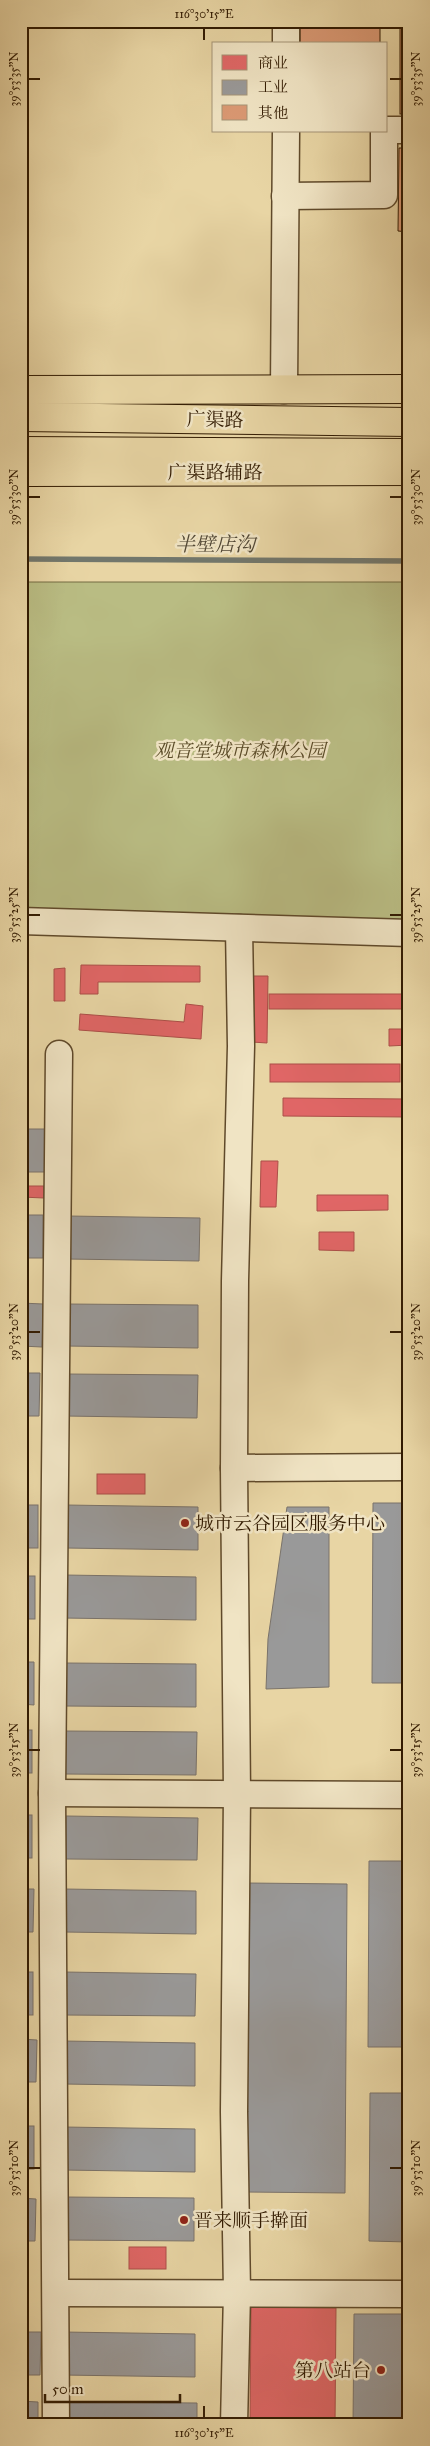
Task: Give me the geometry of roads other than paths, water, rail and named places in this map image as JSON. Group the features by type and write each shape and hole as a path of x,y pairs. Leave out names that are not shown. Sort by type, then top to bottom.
{"main road":[{"name":"广渠路","path":"21,390 409,389"},
{"name":"广渠路","path":"21,417 409,422"},
{"name":"广渠路","path":"21,450 409,453"},
{"name":"广渠路辅路","path":"21,472 409,471"}],"street":[{"path":"286,21 286,42"},
{"path":"388,130 409,130"},
{"path":"284,390 286,132"},
{"path":"285,196 384,195 385,132"},
{"path":"21,921 409,933"},
{"path":"234,2425 237,1794 234,1468 235,1281 241,1046 239,928"},
{"path":"56,2425 52,1793 59,1054"},
{"path":"234,1468 409,1467"},
{"path":"52,1793 409,1795"},
{"path":"56,2293 236,2292 409,2294"}],"waterway":[{"name":"半壁店沟","path":"21,559 409,561"}],"place":[{"name":"城市云谷园区服务中心","path":"185,1523"},
{"name":"晋来顺手擀面","path":"184,2220"},
{"name":"第八站台","path":"381,2370"}],"park label":[{"name":"观音堂城市森林公园","path":"240,750"}]}
